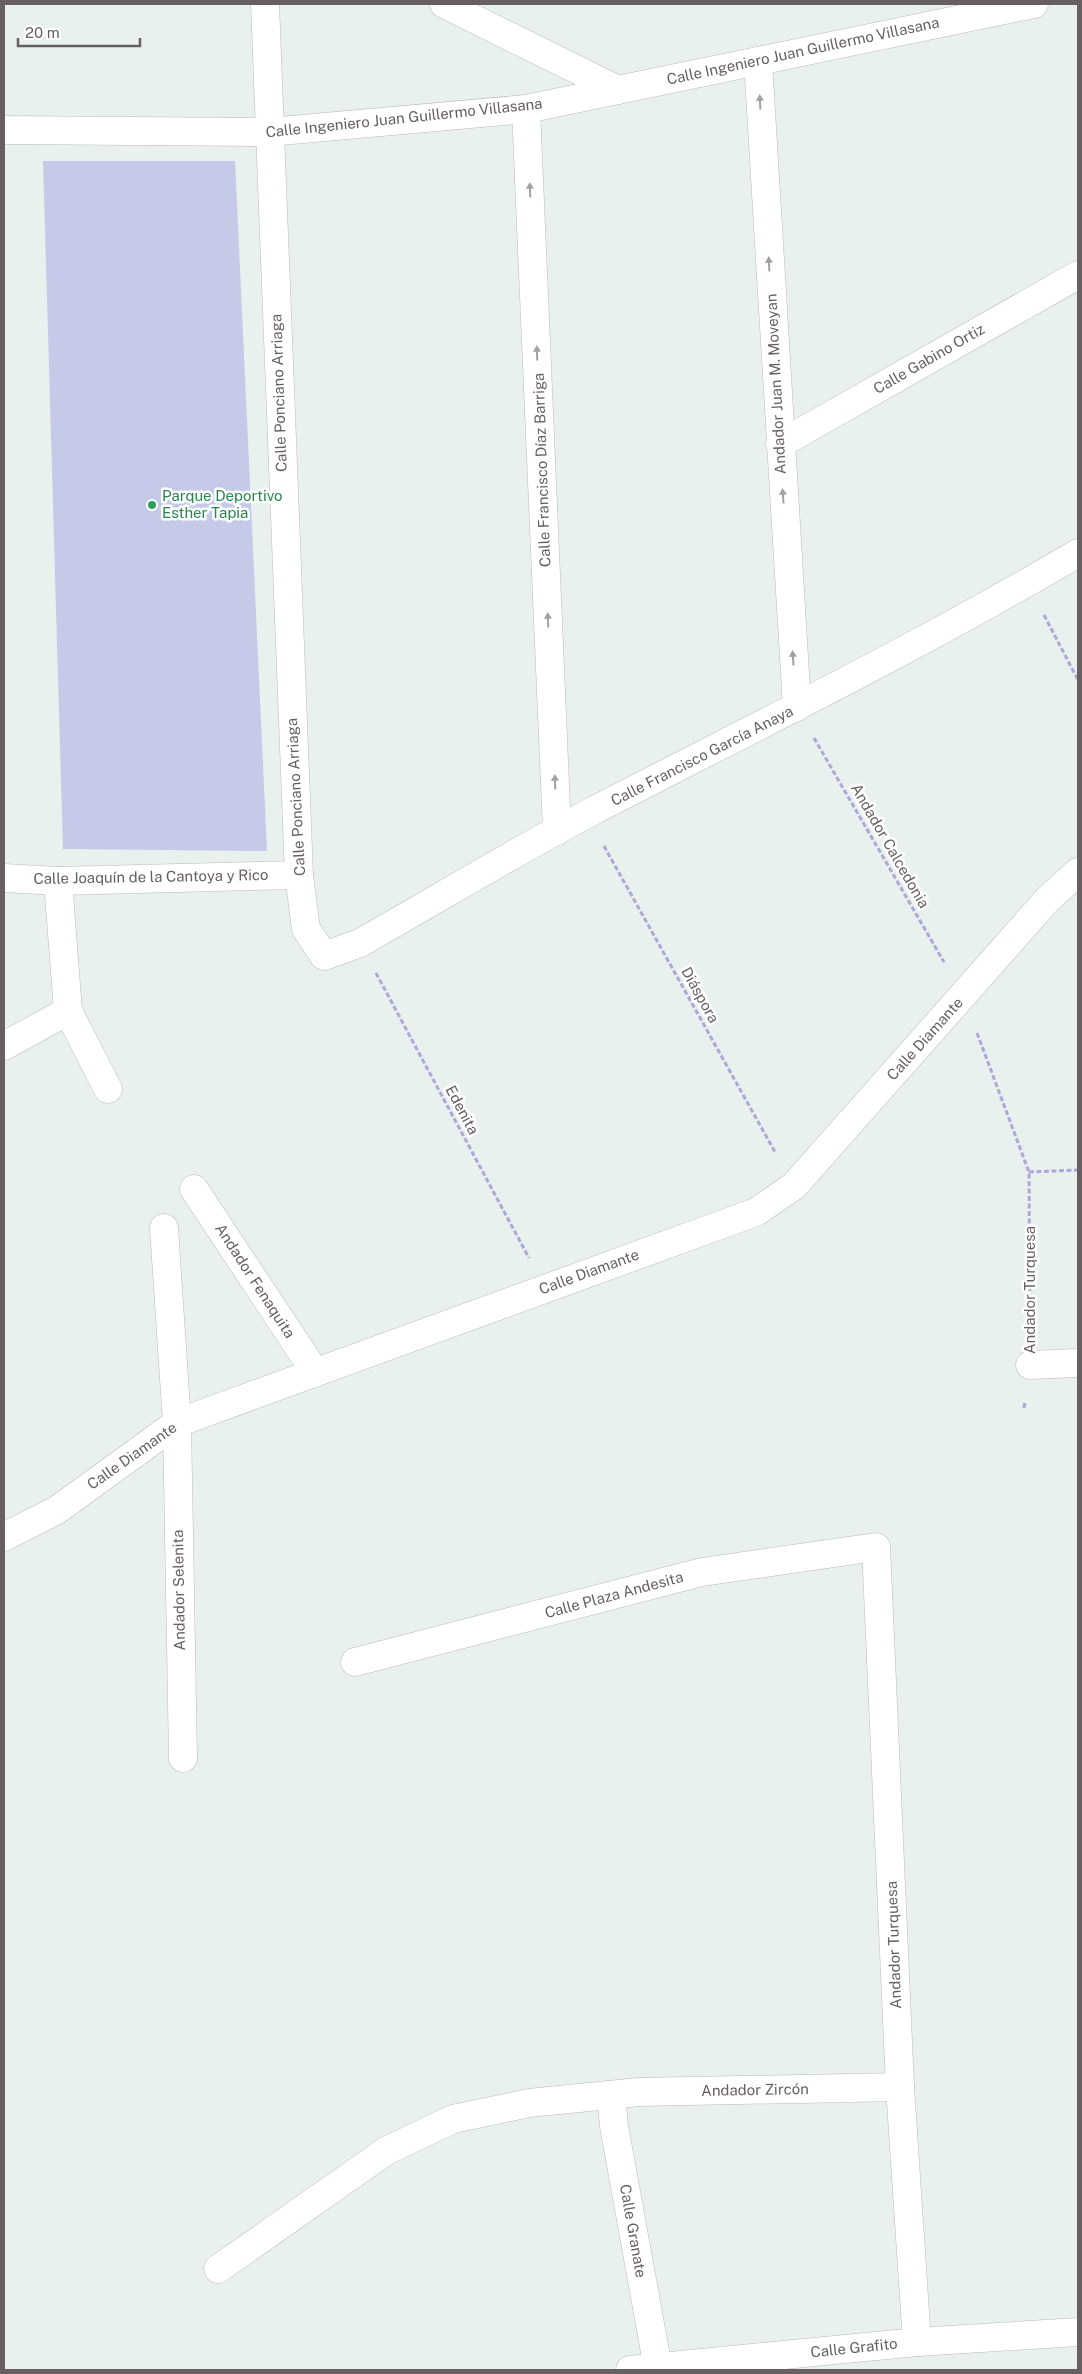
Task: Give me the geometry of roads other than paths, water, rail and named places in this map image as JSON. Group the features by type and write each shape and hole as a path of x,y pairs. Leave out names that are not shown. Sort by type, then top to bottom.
{"street":[{"name":"Calle Ponciano Arriaga","path":"265,4 299,875 306,929 324,956"},
{"path":"444,4 618,90"},
{"name":"Calle Ingeniero Juan Guillermo Villasana","path":"4,130 269,132 526,109 758,61 993,7 1034,4"},
{"name":"Andador Juan M. Moveyan","path":"758,61 797,707"},
{"name":"Calle Francisco Díaz Barriga","path":"526,109 557,831"},
{"name":"Calle Gabino Ortiz","path":"780,444 1078,275"},
{"name":"Calle Francisco García Anaya","path":"324,956 360,943 586,815 797,707 1027,583 1078,553"},
{"name":"Calle Diamante","path":"4,1537 57,1510 177,1423 545,1287 756,1212 794,1186 1048,899 1078,872"},
{"name":"Calle Joaquín de la Cantoya y Rico","path":"4,878 58,880 299,875"},
{"path":"58,880 68,1010 108,1089"},
{"path":"4,1046 68,1010"},
{"name":"Andador Fenaquita","path":"194,1189 315,1372"},
{"path":"164,1228 177,1423"},
{"path":"1030,1365 1078,1363"},
{"name":"Andador Selenita","path":"177,1423 183,1758"},
{"name":"Calle Plaza Andesita","path":"355,1662 702,1572 876,1547"},
{"name":"Andador Turquesa","path":"876,1547 900,2087 917,2342"},
{"name":"Andador Zircón","path":"218,2269 386,2151 453,2119 529,2104 639,2092 900,2087"},
{"name":"Calle Granate","path":"611,2095 614,2126 656,2356 643,2369"},
{"name":"Calle Grafito","path":"643,2369 917,2342 1078,2332"}],"place":[{"name":"Parque Deportivo Esther Tapia","path":"152,505"}]}
